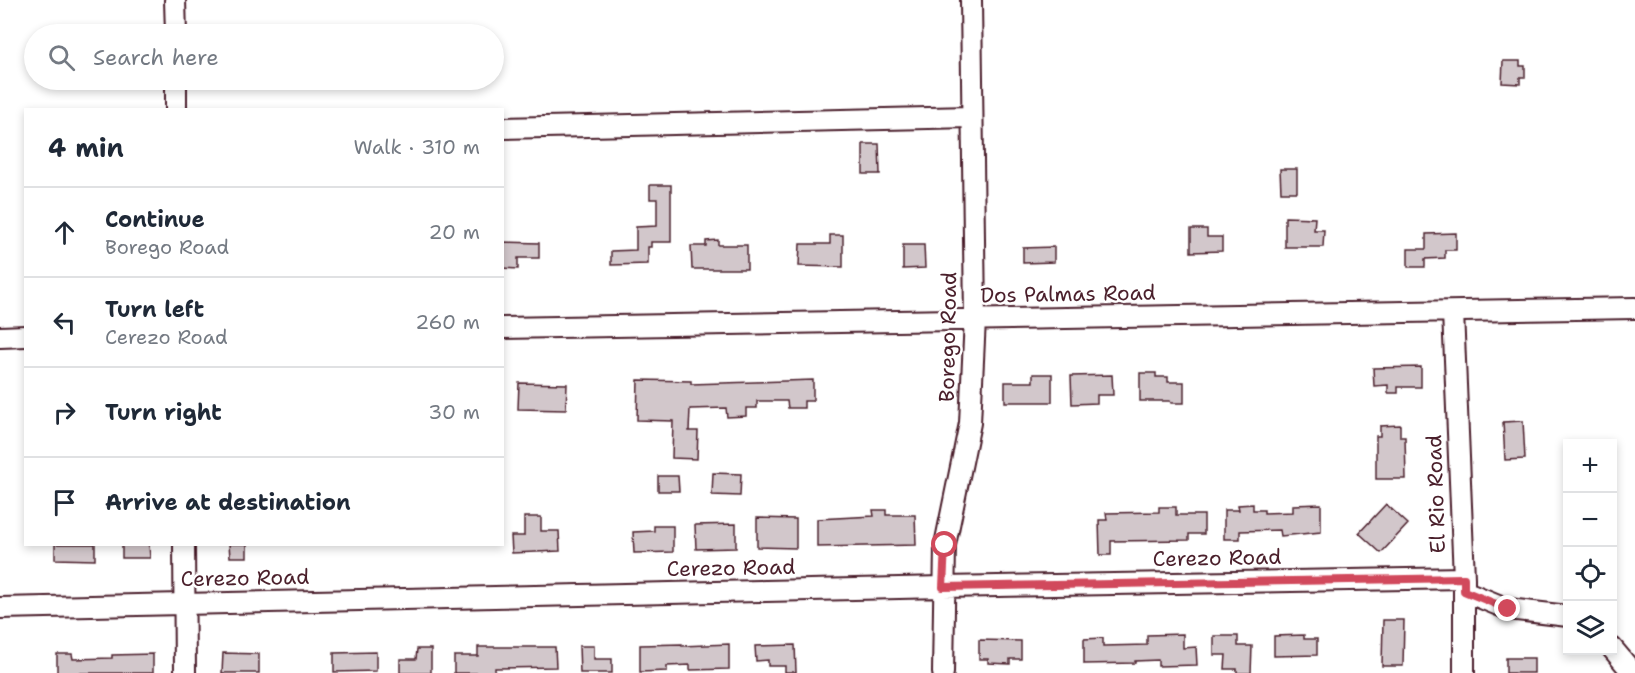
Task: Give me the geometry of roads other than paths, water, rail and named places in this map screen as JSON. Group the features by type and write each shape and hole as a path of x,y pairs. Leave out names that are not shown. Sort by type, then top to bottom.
{"street":[{"path":"175,0 176,24"},
{"name":"Borego Road","path":"943,673 945,545 970,423 975,320 971,0"},
{"path":"176,90 176,108"},
{"path":"504,128 971,117"},
{"name":"Dos Palmas Road","path":"504,328 1635,309"},
{"name":"El Rio Road","path":"1453,312 1464,585 1464,673"},
{"path":"0,337 24,336"},
{"path":"184,546 185,673"},
{"path":"1464,585 1508,609 1563,615"},
{"name":"Cerezo Road","path":"0,608 943,587 1464,585"},
{"path":"1617,654 1633,673"}]}
